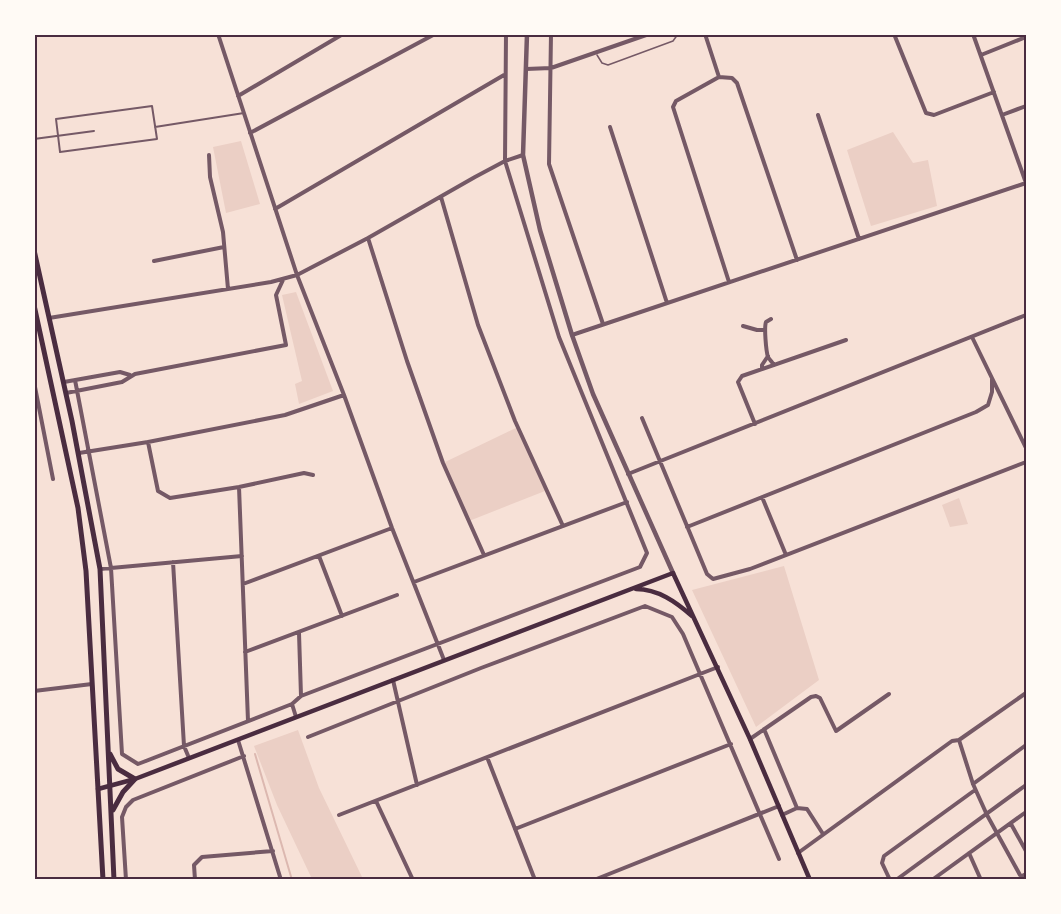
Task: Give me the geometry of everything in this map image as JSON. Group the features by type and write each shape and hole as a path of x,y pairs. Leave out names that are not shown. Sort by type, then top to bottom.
{"main road":[{"path":"34,250 79,453 100,569 114,879"},
{"path":"34,305 78,511 86,571 103,879"},
{"path":"78,511 90,509"},
{"path":"98,789 110,788 135,779 673,573 718,667 810,879"},
{"path":"633,589 650,589 679,604 694,617"},
{"path":"109,753 118,768 135,779"},
{"path":"111,815 123,792 135,779"}],"street":[{"path":"218,34 297,275 444,660"},
{"path":"238,96 343,34"},
{"path":"250,133 435,34"},
{"path":"75,380 111,568 122,754 138,764 292,704 301,696 640,567 647,553 559,337 505,161 506,34"},
{"path":"527,34 523,155 540,230 593,394 673,573"},
{"path":"551,34 549,164 603,324"},
{"path":"526,69 551,68 649,34"},
{"path":"705,34 719,77"},
{"path":"894,34 926,113 934,115 994,92"},
{"path":"572,334 1026,184 974,34"},
{"path":"981,55 1026,37"},
{"path":"275,209 505,74"},
{"path":"729,282 673,107 676,101 719,77 727,76 737,83 797,260"},
{"path":"152,106 157,139 60,153 58,136 56,119 152,106"},
{"path":"1002,115 1026,106"},
{"path":"155,126 244,113"},
{"path":"818,115 859,239"},
{"path":"610,127 668,303"},
{"path":"34,139 94,131"},
{"path":"209,154 210,177 223,232 228,289"},
{"path":"50,318 228,289 297,275 505,161 523,155"},
{"path":"441,197 478,325 515,421 563,526"},
{"path":"368,238 407,361 443,463 484,555"},
{"path":"154,261 224,247"},
{"path":"66,393 122,382 131,376 286,345 276,295 283,279"},
{"path":"628,474 1026,315"},
{"path":"771,320 766,322 763,330 768,356 774,365"},
{"path":"743,326 763,330"},
{"path":"972,337 1026,448"},
{"path":"755,424 738,382 742,376 846,340"},
{"path":"762,369 768,356"},
{"path":"64,382 120,372 131,376"},
{"path":"687,527 976,412 988,405 992,392 992,379"},
{"path":"34,381 53,479"},
{"path":"79,453 285,416 344,395"},
{"path":"642,418 707,574 713,579 750,569 1026,462"},
{"path":"148,442 158,492 170,498 239,487 303,473 313,475"},
{"path":"239,487 248,721"},
{"path":"762,497 786,555"},
{"path":"414,582 627,502"},
{"path":"243,584 392,528"},
{"path":"100,569 242,556"},
{"path":"319,556 342,616"},
{"path":"173,562 184,746 189,758"},
{"path":"245,652 397,595"},
{"path":"308,737 645,606 672,617 683,634 779,859"},
{"path":"299,633 301,696"},
{"path":"339,815 718,667"},
{"path":"393,679 417,785"},
{"path":"34,691 92,684"},
{"path":"798,852 952,741 959,740 1026,693"},
{"path":"750,739 811,697 820,698 836,731 888,694"},
{"path":"292,704 296,717"},
{"path":"764,729 797,808"},
{"path":"238,740 281,879"},
{"path":"959,740 975,790 987,816 1020,875 1026,874"},
{"path":"515,829 731,744"},
{"path":"973,784 1026,745"},
{"path":"126,879 122,817 126,807 133,800 244,756"},
{"path":"487,758 535,879"},
{"path":"896,879 987,816 1026,785"},
{"path":"890,879 882,863 884,856 975,790"},
{"path":"376,801 413,879"},
{"path":"594,879 779,806"},
{"path":"782,815 797,808 807,809 823,834"},
{"path":"932,879 1026,812"},
{"path":"1011,824 1026,851"},
{"path":"195,879 194,866 202,857 273,851"},
{"path":"969,853 981,879"}],"lane":[{"path":"596,54 602,63 609,65 673,41 678,34"}],"shaded area":[{"path":"893,132 913,163 928,160 937,206 871,226 847,150"},
{"path":"241,141 260,204 226,213 213,147"},
{"path":"296,292 333,391 299,404 295,384 302,381 282,295"},
{"path":"518,427 545,491 469,521 443,463"},
{"path":"959,498 968,524 950,527 942,505"},
{"path":"784,566 819,680 756,727 692,590"},
{"path":"298,730 319,788 363,879 312,879 277,805 254,746"}],"waterway":[{"path":"255,754 292,880"}]}
